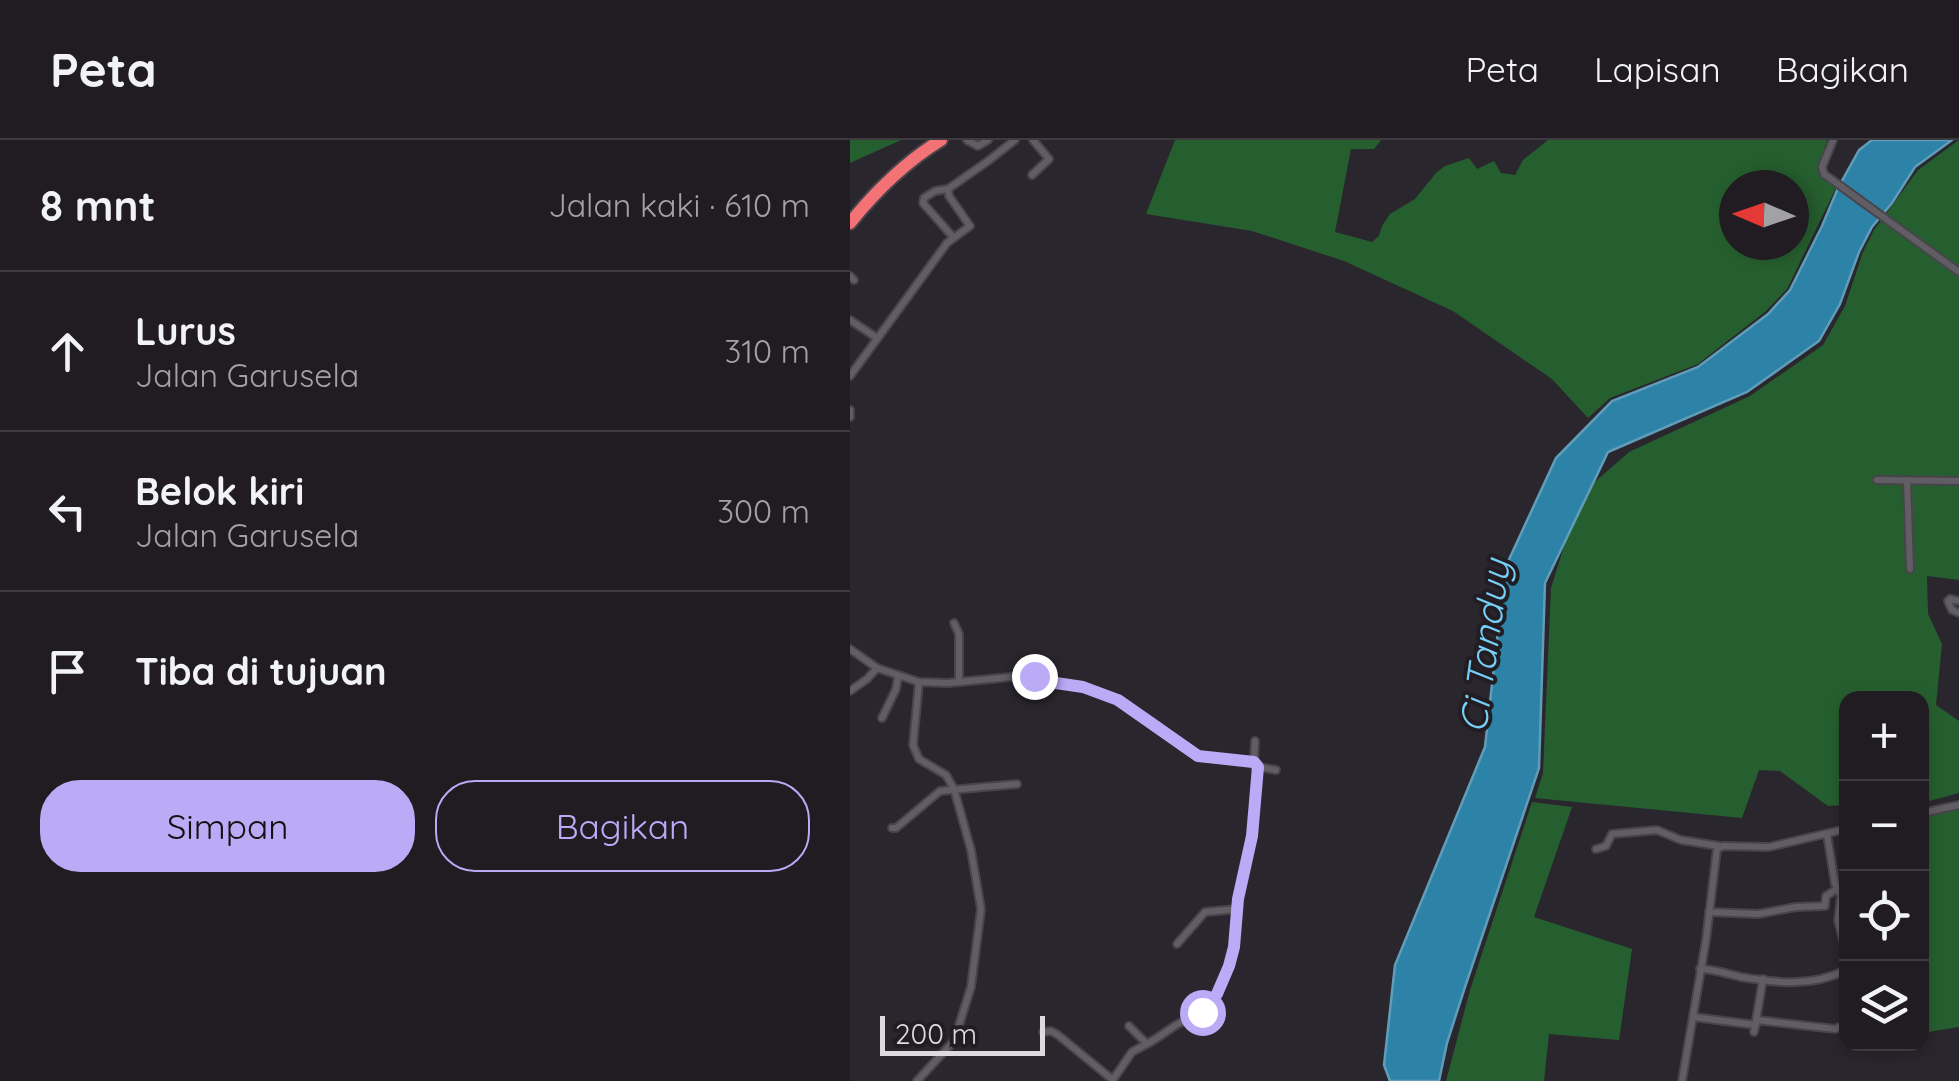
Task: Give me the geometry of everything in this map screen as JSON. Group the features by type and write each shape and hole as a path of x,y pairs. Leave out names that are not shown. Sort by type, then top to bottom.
{"highway":[{"path":"850,223 908,165 941,140"}],"street":[{"path":"967,140 976,146 988,140"},
{"path":"954,237 922,203 924,198 935,190 948,188 1015,140"},
{"path":"1032,175 1049,159 1033,140"},
{"path":"1833,140 1822,168 1824,174 1959,272"},
{"path":"850,376 954,237 969,227 948,188"},
{"path":"850,320 877,338"},
{"path":"1876,480 1959,481"},
{"path":"1907,480 1910,569"},
{"path":"1959,600 1948,601 1952,610 1959,612"},
{"path":"954,623 960,634 959,682"},
{"path":"850,649 878,668 919,682 1032,674 1049,682 1083,687 1118,700 1198,756 1276,770"},
{"path":"850,691 878,668"},
{"path":"882,718 898,677"},
{"path":"917,1081 954,1041 971,987 981,914 971,850 954,789 946,775 918,759 915,753 919,682"},
{"path":"1043,1032 1058,1035 1112,1080 1132,1052 1202,1012 1217,994 1232,957 1252,836 1256,741"},
{"path":"892,828 940,791 1017,784"},
{"path":"1929,812 1959,805"},
{"path":"1596,849 1606,846 1612,834 1650,830 1720,846 1768,846 1839,830"},
{"path":"1827,834 1834,884 1839,892"},
{"path":"1682,1081 1720,846"},
{"path":"1709,912 1758,914 1825,906 1826,896 1838,889"},
{"path":"1177,944 1206,912 1237,909"},
{"path":"1700,969 1807,982 1839,974"},
{"path":"1756,1026 1763,979"},
{"path":"1694,1016 1756,1026 1839,1027"},
{"path":"1128,1026 1147,1044"}],"green space":[{"path":"850,140 901,140 850,163"},
{"path":"1175,140 1381,140 1374,149 1351,149 1335,232 1372,242 1390,214 1415,199 1445,166 1469,158 1477,169 1494,161 1501,173 1515,175 1523,160 1548,140 1827,140 1821,166 1836,188 1809,244 1809,170 1719,170 1719,260 1801,260 1787,289 1766,311 1698,364 1610,398 1588,418 1552,379 1453,311 1344,261 1252,231 1146,214"},
{"path":"1959,140 1959,580 1927,576 1928,614 1942,644 1936,705 1959,721 1959,793 1929,801 1929,691 1839,691 1839,805 1828,806 1780,771 1759,770 1742,818 1535,798 1543,773 1551,588 1580,495 1629,452 1750,396 1823,345 1845,306 1874,230 1918,170"},
{"path":"1532,802 1572,807 1534,917 1632,949 1619,1040 1549,1034 1544,1081 1446,1081 1470,990"},
{"path":"1959,805 1959,1027 1929,1032 1929,871 1929,814"}],"water":[{"path":"1872,140 1952,140 1915,167 1872,227 1840,304 1819,341 1747,392 1608,452 1545,583 1539,768 1447,1043 1439,1081 1390,1081 1384,1065 1395,965 1485,747 1505,568 1556,458 1612,401 1698,367 1768,314 1790,290 1805,260 1809,260 1838,188 1859,150"}],"route":[{"path":"1034,676 1118,700 1198,756 1254,762 1258,767 1252,836 1238,899 1234,947 1217,994 1202,1012"}],"water label":[{"name":"Ci Tanduy","path":"1484,646"}]}
